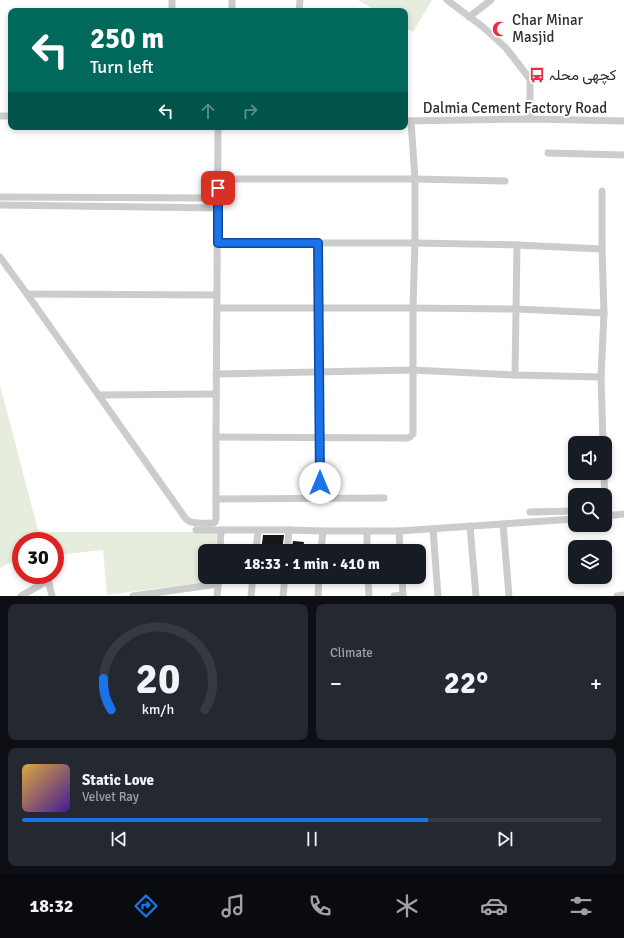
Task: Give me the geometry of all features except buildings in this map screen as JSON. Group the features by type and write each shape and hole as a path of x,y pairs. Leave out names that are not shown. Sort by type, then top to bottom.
{"street":[{"path":"447,0 483,27 506,48 530,79 530,119"},
{"path":"469,17 491,0"},
{"name":"Dalmia Cement Factory Road","path":"408,121 530,119 624,121"},
{"path":"216,437 407,438 413,434 412,370 415,179 408,121"},
{"path":"0,256 188,521 215,522 218,130"},
{"path":"548,153 624,155"},
{"path":"218,179 415,179 506,181"},
{"path":"602,191 604,314 601,377 604,436"},
{"path":"0,197 217,198"},
{"path":"183,198 183,207"},
{"path":"0,205 217,208"},
{"path":"218,243 414,243 517,245 602,249"},
{"path":"318,243 320,498"},
{"path":"515,375 517,245"},
{"path":"27,294 217,296"},
{"path":"217,308 516,309 604,314"},
{"path":"216,374 412,370 601,377"},
{"path":"99,395 216,394"},
{"path":"216,499 384,498"},
{"path":"530,512 568,511"},
{"path":"612,515 624,514"},
{"path":"196,530 399,531 568,519"},
{"path":"503,524 509,596"},
{"path":"470,526 476,596"},
{"path":"433,529 438,596"},
{"path":"221,544 222,530"},
{"path":"288,544 289,530"},
{"path":"257,544 258,531"},
{"path":"321,544 322,531"},
{"path":"367,531 368,544"},
{"path":"399,531 400,544"},
{"path":"21,596 47,581 50,583 52,596"},
{"path":"136,596 202,584"},
{"path":"217,596 218,584"},
{"path":"251,596 252,584"},
{"path":"283,596 284,584"},
{"path":"318,596 319,584"},
{"path":"368,584 369,596"},
{"path":"394,596 403,595 402,584"},
{"path":"617,596 624,595"}],"green space":[{"path":"358,0 432,0 413,32 408,29 408,8 372,8"},
{"path":"0,385 38,530 48,532 12,532 12,562 0,568"},
{"path":"64,532 217,532 216,544 198,544 198,583 107,595 103,550 64,554"}],"place":[{"name":"Char Minar Masjid","path":"500,29"},
{"name":"کچھی محلہ","path":"537,75"}],"route":[{"path":"218,188 218,243 318,243 320,483"}]}
